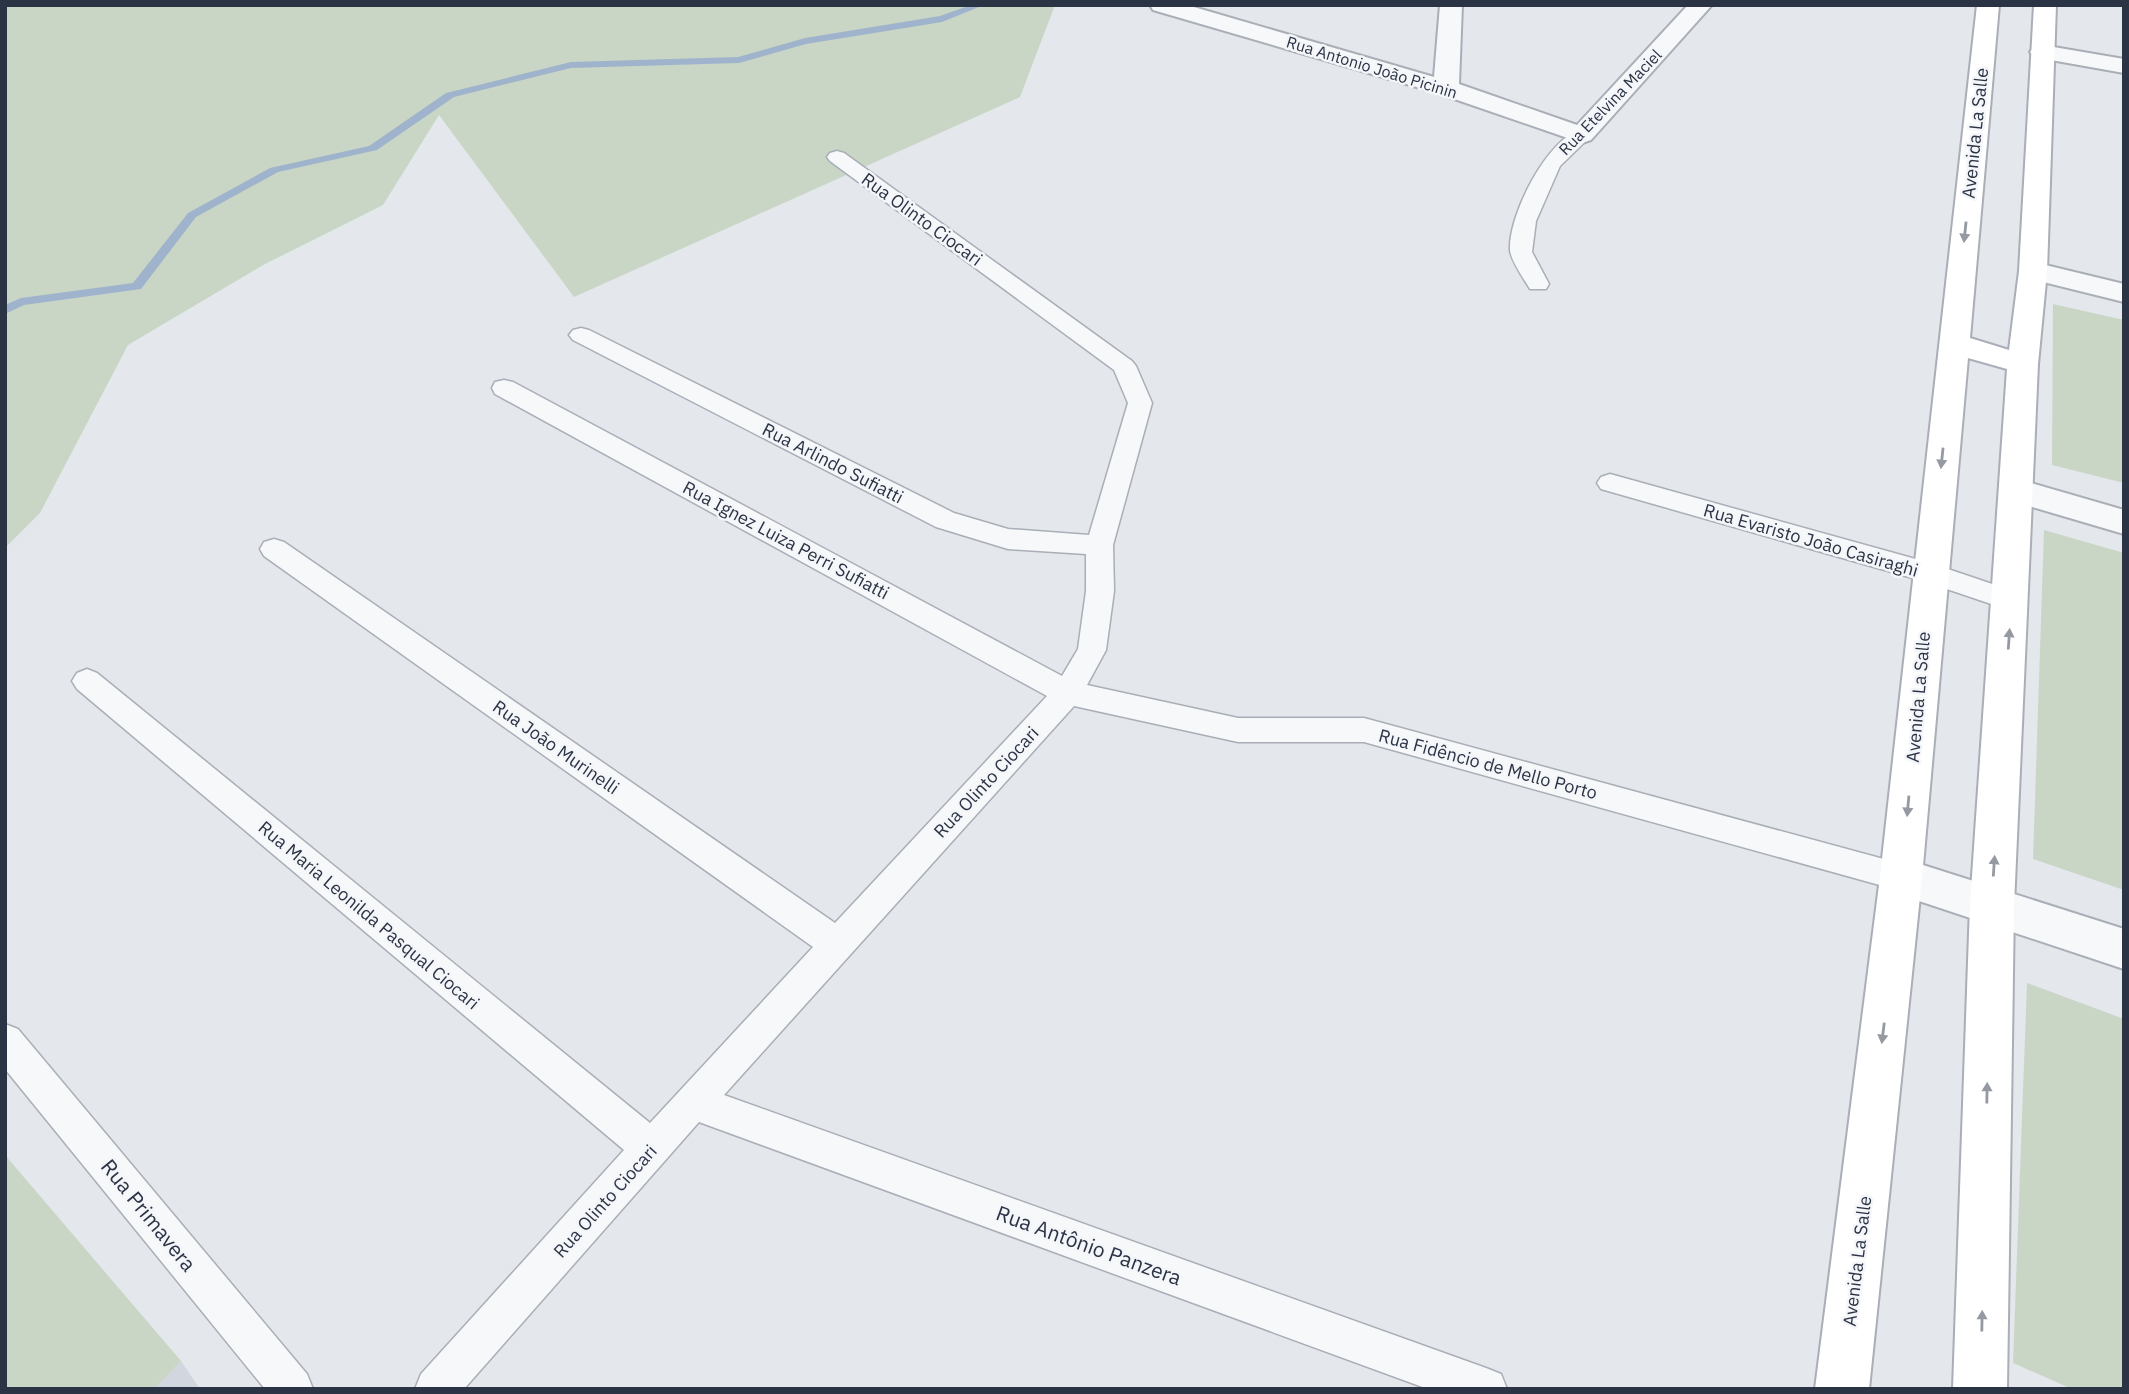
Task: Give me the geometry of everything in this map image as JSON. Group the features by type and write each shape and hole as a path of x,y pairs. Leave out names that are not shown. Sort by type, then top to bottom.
{"main road":[{"name":"Avenida La Salle","path":"1842,1389 1901,877 1988,5"},
{"path":"1980,1389 1992,905 2012,601 2023,364 2033,271 2045,5"},
{"path":"1953,343 2023,364"}],"street":[{"name":"Rua Antonio João Picinin","path":"1161,5 1446,89 1582,135"},
{"path":"1446,89 1451,5"},
{"name":"Rua Etelvina Maciel","path":"1582,135 1701,5"},
{"path":"2042,52 2124,66"},
{"path":"2033,271 2124,293"},
{"path":"2018,491 2124,522"},
{"path":"1901,877 2124,948"}],"lane":[{"name":"Rua Etelvina Maciel","path":"1538,284 1521,252 1525,221 1552,163 1582,135"},
{"name":"Rua Olinto Ciocari","path":"436,1389 693,1102 1068,693 1092,649 1100,591 1099,545 1140,403 1124,366 836,156"},
{"name":"Rua Arlindo Sufiatti","path":"581,335 945,520 1008,539 1099,545"},
{"name":"Rua Ignez Luiza Perri Sufiatti","path":"504,388 1068,693"},
{"name":"Rua Evaristo João Casiraghi","path":"1610,483 1930,573 2012,601"},
{"name":"Rua João Murinelli","path":"274,549 837,944"},
{"name":"Rua Maria Leonilda Pasqual Ciocari","path":"87,681 652,1149"},
{"name":"Rua Fidêncio de Mello Porto","path":"1068,693 1238,730 1364,730 1901,877"},
{"name":"Rua Primavera","path":"5,1041 292,1389"},
{"name":"Rua Antônio Panzera","path":"693,1102 1486,1389"}],"shaded area":[{"path":"181,1361 200,1389 154,1389"}],"green space":[{"path":"5,5 1055,5 1020,97 574,297 439,115 383,205 265,264 128,345 40,513 5,548"},
{"path":"2053,304 2124,320 2124,483 2052,465"},
{"path":"2044,530 2124,553 2124,890 2033,859"},
{"path":"2027,983 2124,1019 2124,1389 2072,1389 2013,1363"},
{"path":"5,1155 181,1361 154,1389 5,1389"}],"waterway":[{"path":"5,310 21,302 137,286 192,215 274,170 373,148 450,95 571,65 739,60 805,41 942,19 980,5"}]}
